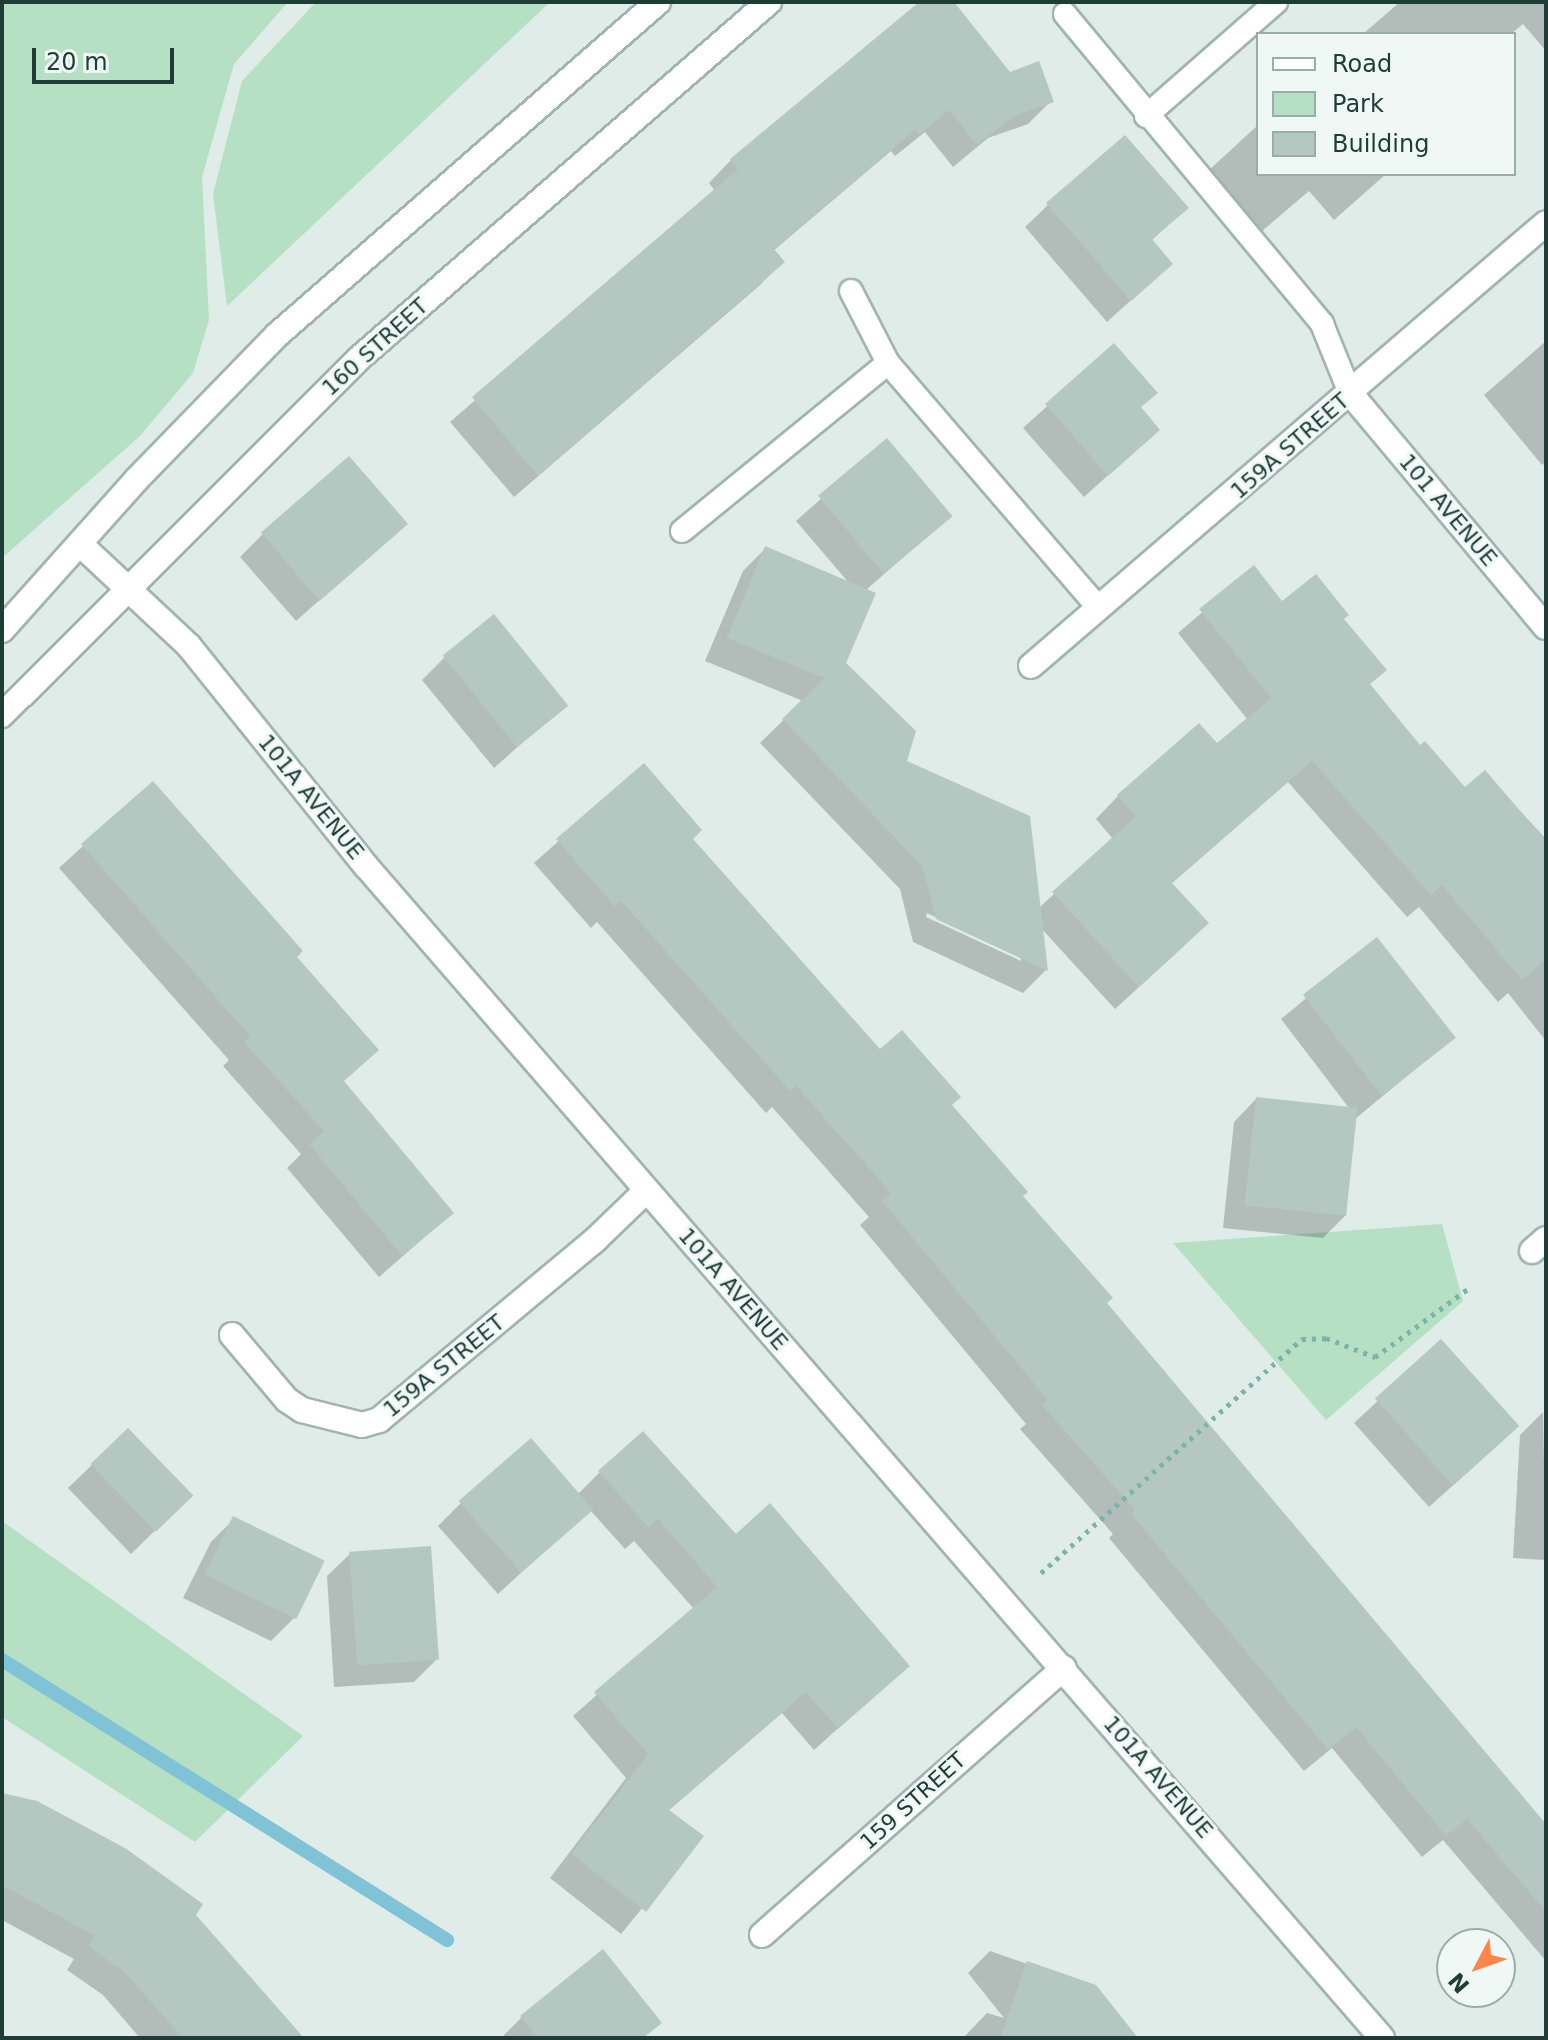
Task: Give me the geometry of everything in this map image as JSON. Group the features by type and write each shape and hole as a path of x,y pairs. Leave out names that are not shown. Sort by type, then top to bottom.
{"street":[{"path":"2,630 277,335 658,2"},
{"name":"160 STREET","path":"2,715 132,590 363,355 769,2"},
{"name":"159A STREET","path":"1031,666 1546,223"},
{"name":"101 AVENUE","path":"1350,393 1546,627"},
{"name":"101A AVENUE","path":"80,544 189,646 366,866 1382,2038"},
{"name":"159A STREET","path":"232,1335 287,1400 302,1410 362,1425 379,1420 583,1250 646,1191"},
{"name":"159 STREET","path":"762,1935 1064,1668"}],"lane":[{"path":"1146,116 1276,2"},
{"path":"1065,14 1146,116 1322,324 1350,393"},
{"path":"851,291 888,363 1099,608"},
{"path":"682,531 888,363"}],"path":[{"path":"1041,1573 1302,1339 1326,1338 1375,1357 1468,1289"}],"green space":[{"path":"2,2 288,2 234,64 202,177 209,320 193,373 140,436 2,558"},
{"path":"316,2 550,2 227,306 213,194 242,81"},
{"path":"1442,1224 1463,1301 1326,1420 1173,1243"},
{"path":"2,1521 303,1736 195,1842 2,1717"}],"building":[{"path":"919,2 954,2 1010,72 1039,61 1054,102 1014,116 977,145 949,110 919,135 915,130 774,249 785,262 538,476 472,397 738,169 730,159"},
{"path":"1125,135 1189,208 1152,239 1173,264 1131,301 1046,203"},
{"path":"1114,343 1158,393 1141,407 1160,430 1108,476 1045,404"},
{"path":"887,438 953,516 884,574 818,496"},
{"path":"349,456 408,524 320,601 261,533"},
{"path":"765,546 876,593 846,663 916,731 907,761 1030,816 1048,971 936,919 922,866 782,719 824,678 727,638"},
{"path":"1254,565 1282,601 1316,574 1349,615 1344,619 1387,670 1370,684 1420,745 1425,741 1465,787 1485,770 1546,841 1546,960 1522,980 1442,885 1431,895 1312,761 1172,883 1209,923 1139,987 1052,892 1136,816 1117,795 1199,723 1217,743 1271,698 1199,609"},
{"path":"494,614 568,706 517,747 443,656"},
{"path":"644,763 702,830 693,839 880,1049 902,1030 961,1097 952,1105 1028,1192 1023,1196 1113,1298 1107,1303 1546,1824 1546,1912 1467,1819 1446,1836 1356,1727 1328,1750 1131,1514 1135,1510 1042,1405 1048,1400 882,1201 891,1193 796,1086 790,1091 621,901 615,907 556,839"},
{"path":"153,781 303,951 297,957 379,1050 344,1081 454,1213 402,1256 309,1144 324,1131 244,1042 250,1036 81,844"},
{"path":"1377,937 1456,1038 1382,1096 1303,995"},
{"path":"1256,1097 1357,1108 1346,1216 1245,1205"},
{"path":"1441,1339 1519,1426 1453,1486 1375,1399"},
{"path":"128,1428 193,1496 156,1532 91,1464"},
{"path":"643,1431 736,1534 770,1503 910,1666 838,1729 806,1692 669,1810 704,1836 646,1912 571,1854 648,1754 594,1692 717,1587 658,1519 649,1528 598,1471"},
{"path":"531,1438 593,1510 521,1573 459,1501"},
{"path":"233,1516 325,1561 296,1619 205,1574"},
{"path":"431,1546 439,1660 357,1665 349,1552"},
{"path":"2,1793 37,1801 125,1848 203,1904 196,1915 304,2038 183,2038 125,1973 88,1946 95,1936 2,1885"},
{"path":"603,1949 662,2023 643,2038 538,2038 520,2016"},
{"path":"1027,1961 1096,1985 1138,2038 1000,2038"}],"waterway":[{"path":"2,1660 447,1940"}]}
